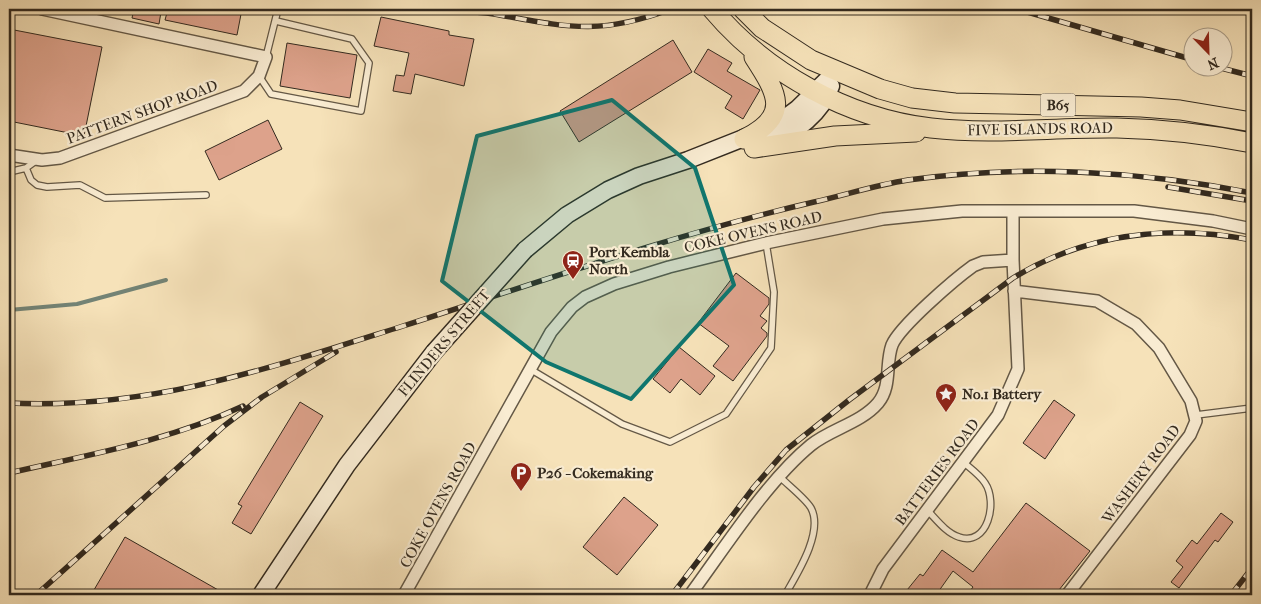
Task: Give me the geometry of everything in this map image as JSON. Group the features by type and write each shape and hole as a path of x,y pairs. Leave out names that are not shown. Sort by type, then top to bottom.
{"main road":[{"name":"FIVE ISLANDS ROAD","path":"744,9 762,28 791,48 836,71 897,94 931,101 1141,107 1180,110 1252,122"},
{"name":"FIVE ISLANDS ROAD","path":"716,12 746,45 781,71 821,94 867,112 911,125 957,130 1126,128 1182,131 1252,143"},
{"path":"746,45 771,83 777,103 774,115 769,123 749,144"},
{"path":"749,144 835,136 957,130"}],"street":[{"path":"42,9 266,57"},
{"name":"PATTERN SHOP ROAD","path":"9,155 37,160 70,155 244,91 259,76 266,57"},
{"path":"821,94 836,71"},
{"name":"FLINDERS STREET","path":"261,595 347,465 434,352 525,250 567,215 608,190 639,176 688,160 749,144 821,94"},
{"name":"COKE OVENS ROAD","path":"404,595 560,318 585,296 614,284 669,267 766,243 883,219 962,212 1134,211 1212,221 1252,229"},
{"name":"BATTERIES ROAD","path":"873,594 883,569 998,415 1018,369 1014,292 1013,213"},
{"path":"690,595 780,478 811,445 864,415 882,398 888,382 892,347 902,330 973,266 983,262 1013,260"},
{"name":"WASHERY ROAD","path":"1014,292 1097,301 1136,324 1159,348 1192,402 1196,415 1195,427 1190,436 1068,595"}],"lane":[{"name":"PATTERN SHOP ROAD","path":"266,57 278,9"},
{"path":"259,76 271,94 361,111 369,63 352,39 276,20"},
{"path":"9,172 26,168 37,160"},
{"path":"26,168 31,180 37,185 48,187 80,185 105,198 206,195"},
{"path":"530,369 622,424 670,442 726,414 771,348 774,292 766,243"},
{"path":"1196,415 1252,408"},
{"path":"927,510 950,532 960,538 973,538 987,525 991,514 990,497 986,484 963,462"},
{"path":"780,478 811,508 815,530 803,562 785,595"}],"highlighted area":[{"path":"612,100 695,168 734,285 631,399 546,362 442,281 477,136"}],"building":[{"path":"134,9 161,12 159,24 132,18"},
{"path":"168,9 242,9 237,35 165,20"},
{"path":"381,17 449,31 449,35 474,39 464,86 415,74 411,94 393,91 396,75 404,76 409,53 374,46"},
{"path":"9,29 102,47 84,136 9,121"},
{"path":"673,40 692,72 579,142 560,111"},
{"path":"287,43 357,55 350,98 280,86"},
{"path":"708,49 732,63 727,71 760,90 743,119 725,108 732,96 694,72"},
{"path":"268,120 282,149 219,180 205,151"},
{"path":"736,273 769,298 769,304 760,316 767,321 761,328 767,333 767,336 733,381 713,366 729,346 698,323"},
{"path":"679,347 715,376 700,395 681,379 670,393 653,379"},
{"path":"1054,400 1075,415 1045,459 1023,443"},
{"path":"300,402 323,416 251,534 232,523 242,506 238,504"},
{"path":"624,497 658,525 617,575 583,547"},
{"path":"1026,503 1090,551 1055,595 967,595 973,587 953,571 936,595 903,595 920,574 923,576 942,550 973,572"},
{"path":"1221,513 1233,522 1218,542 1215,540 1179,588 1171,582 1183,567 1176,561 1192,540 1197,544"},
{"path":"125,537 227,595 91,595"}],"waterway":[{"path":"9,310 77,304 166,280"}],"railway":[{"path":"332,9 435,10"},
{"path":"428,9 486,13 583,27 623,23 646,18 671,9"},
{"path":"1017,9 1184,57"},
{"path":"1234,71 1252,76"},
{"path":"9,403 61,403 111,400 161,393 209,383 305,357 607,259 710,229 872,187 908,180 994,172 1081,172 1167,179 1252,193"},
{"path":"1168,187 1252,201"},
{"path":"672,595 754,487 786,450 849,400 1013,278 1041,263 1070,251 1099,242 1129,236 1159,233 1190,233 1252,240"},
{"path":"36,595 224,426 262,397 336,352"},
{"path":"9,473 157,438 186,429 243,406"},
{"path":"1231,595 1252,568"},
{"path":"1245,595 1252,586"}],"place":[{"name":"Port Kembla North","path":"573,280"},
{"name":"No.1 Battery","path":"946,413"},
{"name":"P26 - Cokemaking","path":"521,492"}]}
